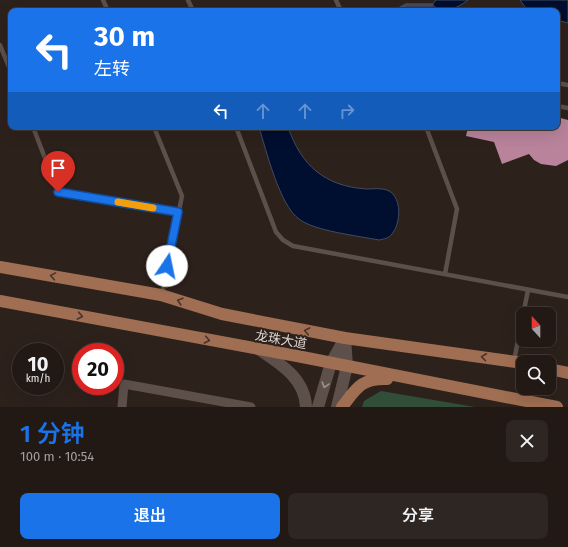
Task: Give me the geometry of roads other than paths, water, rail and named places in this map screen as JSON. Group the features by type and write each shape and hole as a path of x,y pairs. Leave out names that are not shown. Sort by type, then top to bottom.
{"main road":[{"name":"龙珠大道","path":"0,267 161,295 222,314 345,338 516,362"},
{"name":"龙珠大道","path":"0,301 557,407"},
{"path":"318,407 331,363 345,338"},
{"path":"336,407 347,366 345,338"},
{"path":"260,350 288,370 299,382 305,396 306,407"},
{"path":"556,370 568,373"},
{"path":"342,407 356,388 364,382 381,379 421,381"}],"street":[{"path":"122,407 124,384 251,407"}],"lane":[{"path":"0,45 8,65"},
{"path":"34,130 58,192 178,212"},
{"path":"155,130 182,196 161,295"},
{"path":"237,130 276,232 283,240 293,246 568,297"},
{"path":"427,130 457,209 445,274"},
{"path":"520,355 528,290"}],"water":[{"path":"436,0 468,0 455,8 437,8 432,5"},
{"path":"520,0 568,0 568,23 560,21 560,8 526,8"},
{"path":"260,130 289,130 293,140 307,163 326,178 351,187 383,189 392,193 399,208 395,230 385,239 379,240 326,230 306,223 292,212 286,202 274,177"}],"waterway":[{"path":"400,8 406,5 432,5"}]}
